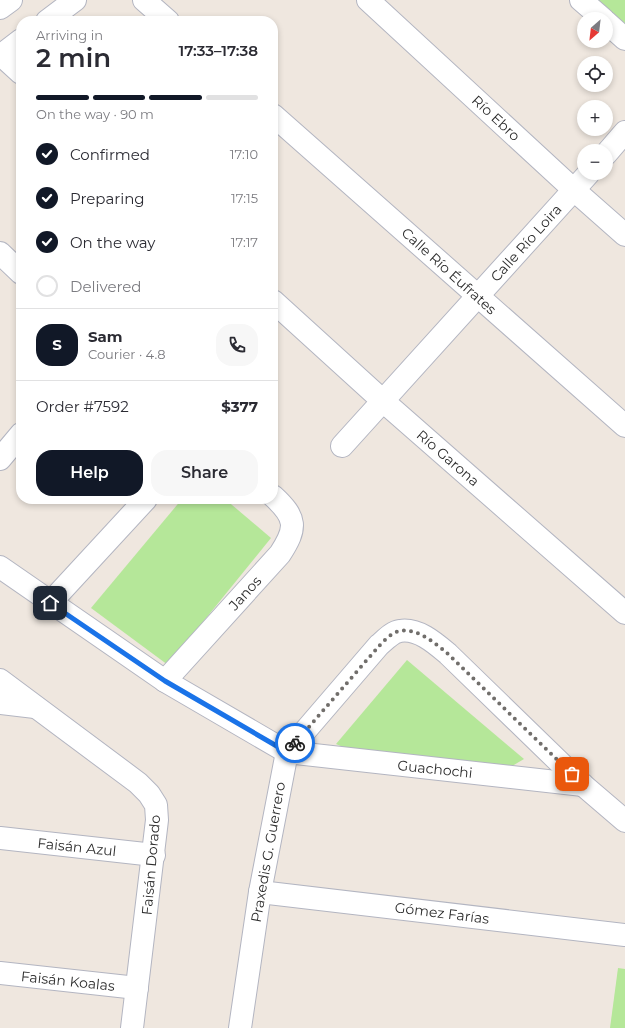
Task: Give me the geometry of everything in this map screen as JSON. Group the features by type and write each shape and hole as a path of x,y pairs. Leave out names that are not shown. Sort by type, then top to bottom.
{"street":[{"path":"0,8 11,0"},
{"path":"54,16 75,0"},
{"path":"144,0 162,16"},
{"name":"Río Ebro","path":"368,0 574,190 625,235"},
{"path":"581,0 595,12"},
{"path":"613,28 625,39"},
{"path":"16,44 0,55 16,69"},
{"name":"Calle Río Éufrates","path":"278,119 625,426"},
{"path":"613,146 625,132"},
{"name":"Calle Río Loira","path":"342,446 583,180"},
{"path":"0,253 16,268"},
{"name":"Río Garona","path":"278,306 383,401 625,613"},
{"path":"0,459 16,440"},
{"name":"Janos","path":"165,681 280,554 289,541 292,531 292,520 287,511 278,501"},
{"path":"50,603 141,504"},
{"path":"0,567 165,681 287,752 379,646 390,636 399,631 410,632 423,636 434,642 448,654 583,785 625,821"},
{"name":"Faisán Dorado","path":"0,680 138,783 149,794 156,805 157,820 154,855 132,1028"},
{"path":"0,703 35,707"},
{"name":"Guachochi","path":"287,752 583,785"},
{"name":"Praxedis G. Guerrero","path":"240,1028 260,892 287,752"},
{"name":"Faisán Azul","path":"0,838 154,855"},
{"name":"Gómez Farías","path":"260,892 625,935"},
{"name":"Faisán Koalas","path":"0,973 137,988"}],"green space":[{"path":"595,0 625,0 625,27 613,16 613,12 608,12"},
{"path":"178,504 231,504 271,538 168,665 91,608"},
{"path":"407,660 524,759 507,769 354,752 336,744"},
{"path":"618,968 625,969 625,1028 610,1028"}],"way so far":[{"path":"295,743 379,646 390,636 399,631 410,632 423,636 434,642 448,654 572,774"}],"route":[{"path":"50,603 165,681 287,752 295,743"}]}
